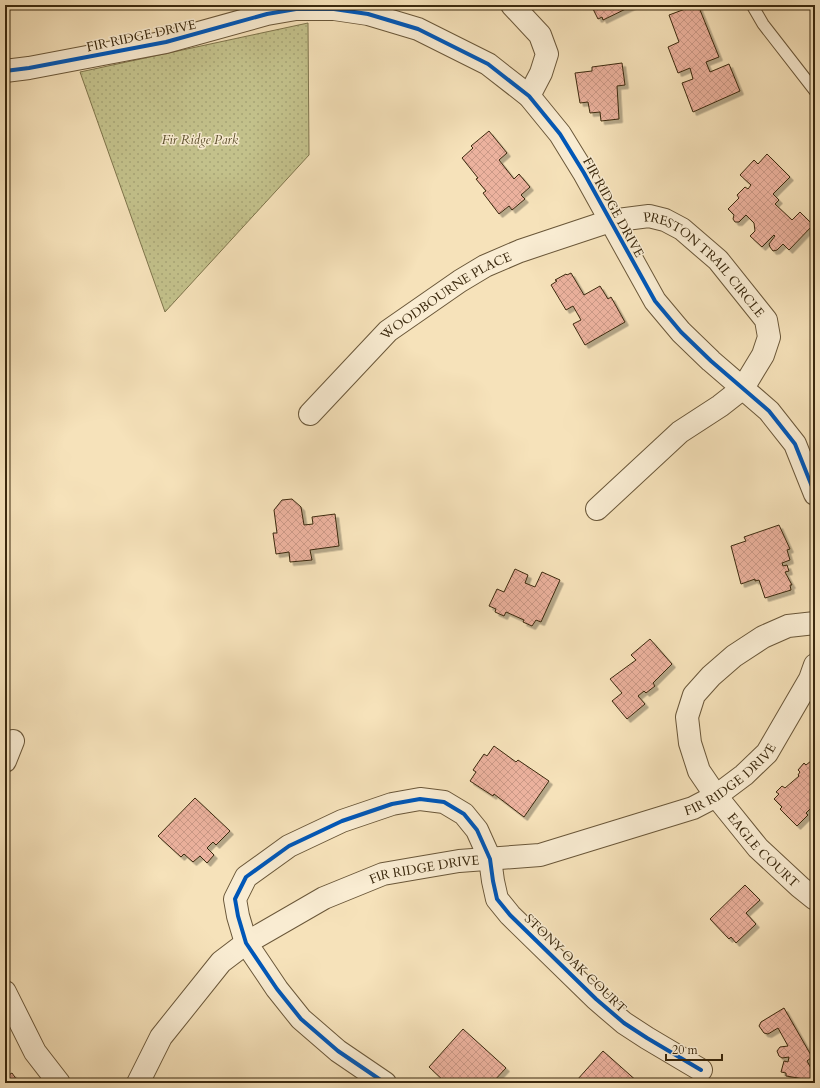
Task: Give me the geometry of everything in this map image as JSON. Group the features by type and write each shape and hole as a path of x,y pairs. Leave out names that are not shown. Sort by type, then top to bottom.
{"street":[{"path":"512,5 540,35 547,54 541,73 530,96"},
{"name":"FIR RIDGE DRIVE","path":"5,71 30,68 166,42 296,7 334,9 368,14 418,29 488,64 530,96 560,134 584,173 655,301 686,337 711,362 769,411 795,444 815,494"},
{"name":"PRESTON TRAIL CIRCLE","path":"610,221 650,216 665,220 682,229 718,260 766,320 770,337 763,355 743,388"},
{"name":"WOODBOURNE PLACE","path":"310,414 388,331 460,280 485,266 520,252 610,221"},
{"path":"597,509 680,432 720,406 743,388"},
{"name":"EAGLE COURT","path":"815,623 788,626 763,637 734,656 711,676 694,695 687,717 690,743 699,771 716,796 758,848 815,899"},
{"name":"FIR RIDGE DRIVE","path":"138,1083 161,1037 221,962 246,943 324,898 383,874 459,861 540,856 693,808 716,796 744,775 767,753 810,679 815,665"},
{"path":"5,761 13,741"},
{"name":"STONY OAK COURT","path":"385,1083 338,1051 301,1019 277,989 246,943 238,916 235,899 246,877 289,846 342,821 392,804 420,799 444,802 464,814 477,830 490,859 497,899 510,915 596,999 624,1023 701,1070"},
{"path":"5,992 35,1052 59,1083"}],"lane":[{"path":"752,5 763,24 815,91"}],"green space":[{"name":"Fir Ridge Park","path":"308,23 309,155 165,312 80,72"}],"building":[{"path":"591,5 634,5 603,20 602,17 598,19"},
{"path":"698,5 719,57 706,62 710,72 729,64 740,91 693,112 682,83 693,79 690,68 678,73 668,47 679,42 669,15"},
{"path":"622,63 625,85 617,86 619,119 601,121 600,112 590,113 588,102 580,103 575,73 592,71 592,67"},
{"path":"489,131 507,153 499,160 514,179 519,174 530,187 521,195 525,199 512,210 509,206 499,214 483,193 486,191 476,179 478,178 462,158 473,148 471,146"},
{"path":"767,154 790,177 773,194 779,200 775,204 792,220 800,212 813,225 789,250 783,244 777,250 773,251 769,244 775,236 774,235 762,247 750,236 755,231 754,223 746,215 739,222 735,222 733,219 734,215 728,209 739,198 737,195 745,187 748,189 751,185 740,175 754,160 758,164"},
{"path":"571,273 584,295 600,286 608,299 611,297 625,322 585,345 573,324 581,320 573,306 566,310 551,285 557,281 555,280"},
{"path":"292,499 301,507 304,525 313,524 312,517 335,514 339,546 310,550 312,560 290,562 289,552 276,554 273,533 277,533 274,510 282,500"},
{"path":"779,525 790,549 787,550 790,560 782,563 783,566 787,565 789,571 785,572 792,585 790,585 791,590 765,598 759,580 755,581 755,579 741,584 731,546 746,541 744,537"},
{"path":"515,569 528,575 525,583 535,587 542,572 560,580 541,622 536,620 532,626 523,622 524,620 506,612 504,616 495,612 496,609 489,606 497,589 504,592"},
{"path":"650,639 672,664 653,683 655,686 646,693 644,691 638,696 645,704 627,719 612,701 622,693 610,679 636,660 631,655"},
{"path":"494,746 516,762 518,760 549,781 524,817 494,794 493,796 470,781 476,772 473,770 484,754 487,756"},
{"path":"811,761 815,765 815,797 812,800 815,804 806,813 808,815 797,826 780,809 782,807 774,799 779,794 776,792 782,786 785,788 799,776 798,775 800,772 798,770 804,763 806,765"},
{"path":"195,798 230,831 216,845 213,842 207,848 214,855 207,863 200,856 193,862 184,854 181,857 158,836"},
{"path":"745,885 760,900 746,913 756,924 736,943 731,937 729,939 710,919"},
{"path":"784,1008 812,1057 807,1061 812,1070 810,1080 786,1076 786,1073 781,1072 784,1061 788,1062 789,1057 782,1058 779,1056 777,1051 780,1047 788,1046 778,1028 768,1034 764,1033 759,1026 761,1022"},
{"path":"463,1029 506,1068 492,1083 446,1083 429,1067"},
{"path":"603,1051 639,1083 579,1083 577,1080"},
{"path":"12,1073 19,1083 5,1083 5,1077"}],"cycle path":[{"path":"5,71 29,68 166,42 267,14 296,9 334,9 368,14 418,29 488,64 529,96 560,134 584,173 655,301 681,332 711,361 769,411 795,444 815,494"},
{"path":"385,1083 338,1051 301,1019 277,989 246,943 238,916 235,899 246,877 289,846 342,821 392,804 420,799 444,802 464,814 477,830 490,859 497,899 510,915 596,999 624,1023 701,1070"}]}
